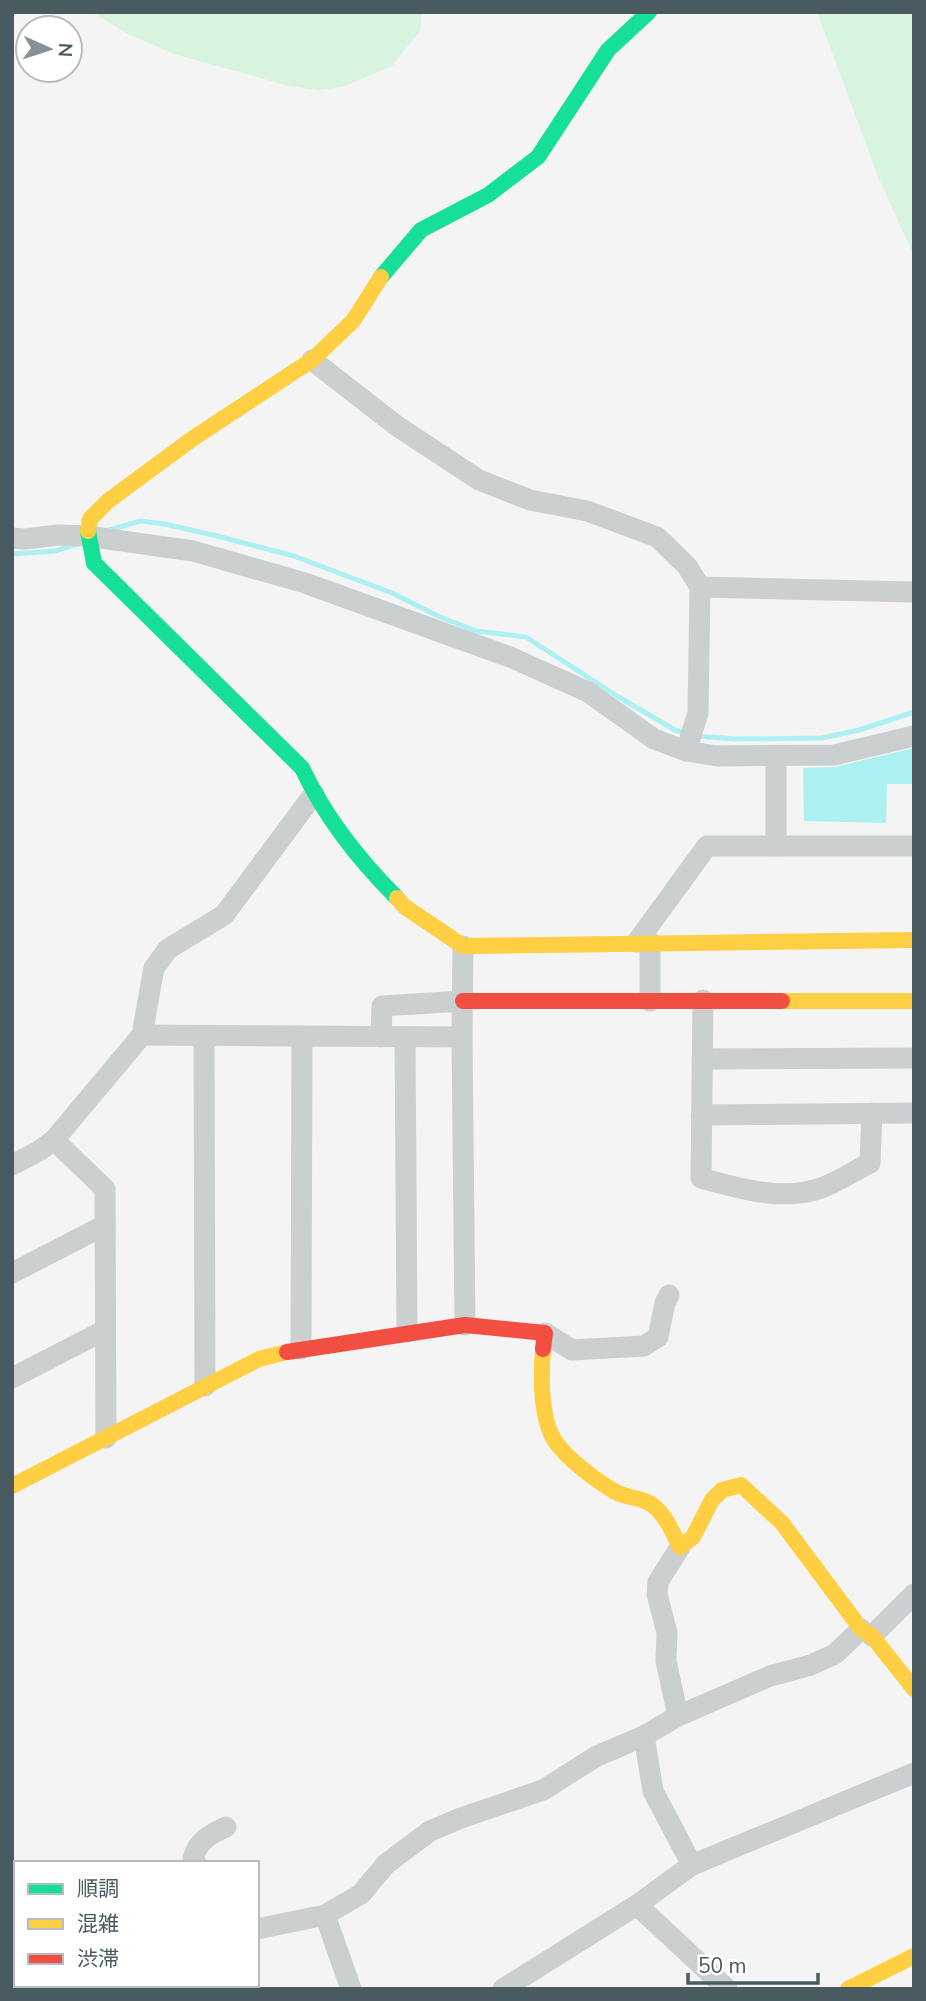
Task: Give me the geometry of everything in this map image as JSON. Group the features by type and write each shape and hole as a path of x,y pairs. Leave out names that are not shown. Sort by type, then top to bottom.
{"street":[{"path":"649,12 608,50 538,157 488,195 421,230 386,270 354,321 312,360 192,439 108,501 90,519 87,537 94,563 302,768 314,794 363,864 405,907 463,946 914,940"},
{"path":"312,360 397,426 479,480 530,500 587,511 657,537 687,566 700,587 698,713 686,751"},
{"path":"12,538 58,535 87,537 194,551 305,583 510,657 588,692 654,739 686,751 717,756 834,755 914,736"},
{"path":"700,587 914,592"},
{"path":"776,756 776,846"},
{"path":"12,1165 54,1140 142,1035 154,968 167,949 224,915 314,794"},
{"path":"650,1001 643,942 707,846 914,846"},
{"path":"463,946 465,1325"},
{"path":"703,1000 701,1178 760,1193 796,1194 821,1188 870,1163 872,1113"},
{"path":"381,1037 383,1006 463,1001 914,1000"},
{"path":"142,1035 462,1037"},
{"path":"301,1349 302,1036"},
{"path":"204,1037 205,1386"},
{"path":"405,1037 407,1332"},
{"path":"702,1059 914,1058"},
{"path":"701,1115 914,1113"},
{"path":"54,1140 105,1189 106,1438"},
{"path":"12,1273 105,1225"},
{"path":"12,1486 259,1359 301,1349 465,1325 545,1333 572,1350 643,1346 657,1337 669,1295"},
{"path":"12,1378 105,1330"},
{"path":"545,1333 541,1350 543,1387 547,1429 555,1442 617,1493 650,1503 657,1508 680,1547"},
{"path":"678,1716 666,1661 667,1633 657,1594 658,1582 680,1547 693,1537 712,1500 722,1490 741,1485 782,1523 914,1689"},
{"path":"259,1929 325,1915 361,1894 386,1864 430,1831 543,1790 597,1756 643,1736 678,1716 770,1676 811,1665 835,1654 914,1594"},
{"path":"643,1736 653,1790 692,1865"},
{"path":"503,1989 637,1905 692,1865 914,1773"},
{"path":"195,1861 195,1850 208,1835 226,1827"},
{"path":"637,1905 727,1989"},
{"path":"325,1915 351,1989"},
{"path":"848,1989 914,1956"}],"green space":[{"path":"92,12 422,12 420,31 392,66 342,87 319,90 289,86 174,54 126,33"},
{"path":"817,12 914,12 914,256 879,179"}],"water":[{"path":"914,748 914,784 887,784 886,823 804,821 803,768 835,767"}],"waterway":[{"path":"106,531 140,521 165,524 294,556 392,593 476,631 526,637 617,696 675,730 688,733"},
{"path":"12,554 55,551 81,543"},
{"path":"697,736 735,739 822,738 859,730 914,712"}],"traffic: fast":[{"path":"381,277 421,230 488,195 538,157 608,50 649,12"},
{"path":"88,531 94,563 302,768 321,804 344,837 369,869 397,898"}],"traffic: slow":[{"path":"88,531 90,519 108,501 192,439 312,360 353,321 381,277"},
{"path":"397,898 405,907 463,946 914,940"},
{"path":"782,1001 914,1001"},
{"path":"543,1349 543,1403 547,1424 556,1442 570,1458 614,1491 651,1504 666,1521 680,1547 693,1537 712,1500 722,1490 741,1485 782,1523 861,1629 872,1636 914,1689"},
{"path":"12,1486 259,1359 287,1352"},
{"path":"848,1989 914,1956"}],"traffic: jam":[{"path":"463,1001 782,1001"},
{"path":"287,1352 465,1325 545,1333 543,1349"}]}
